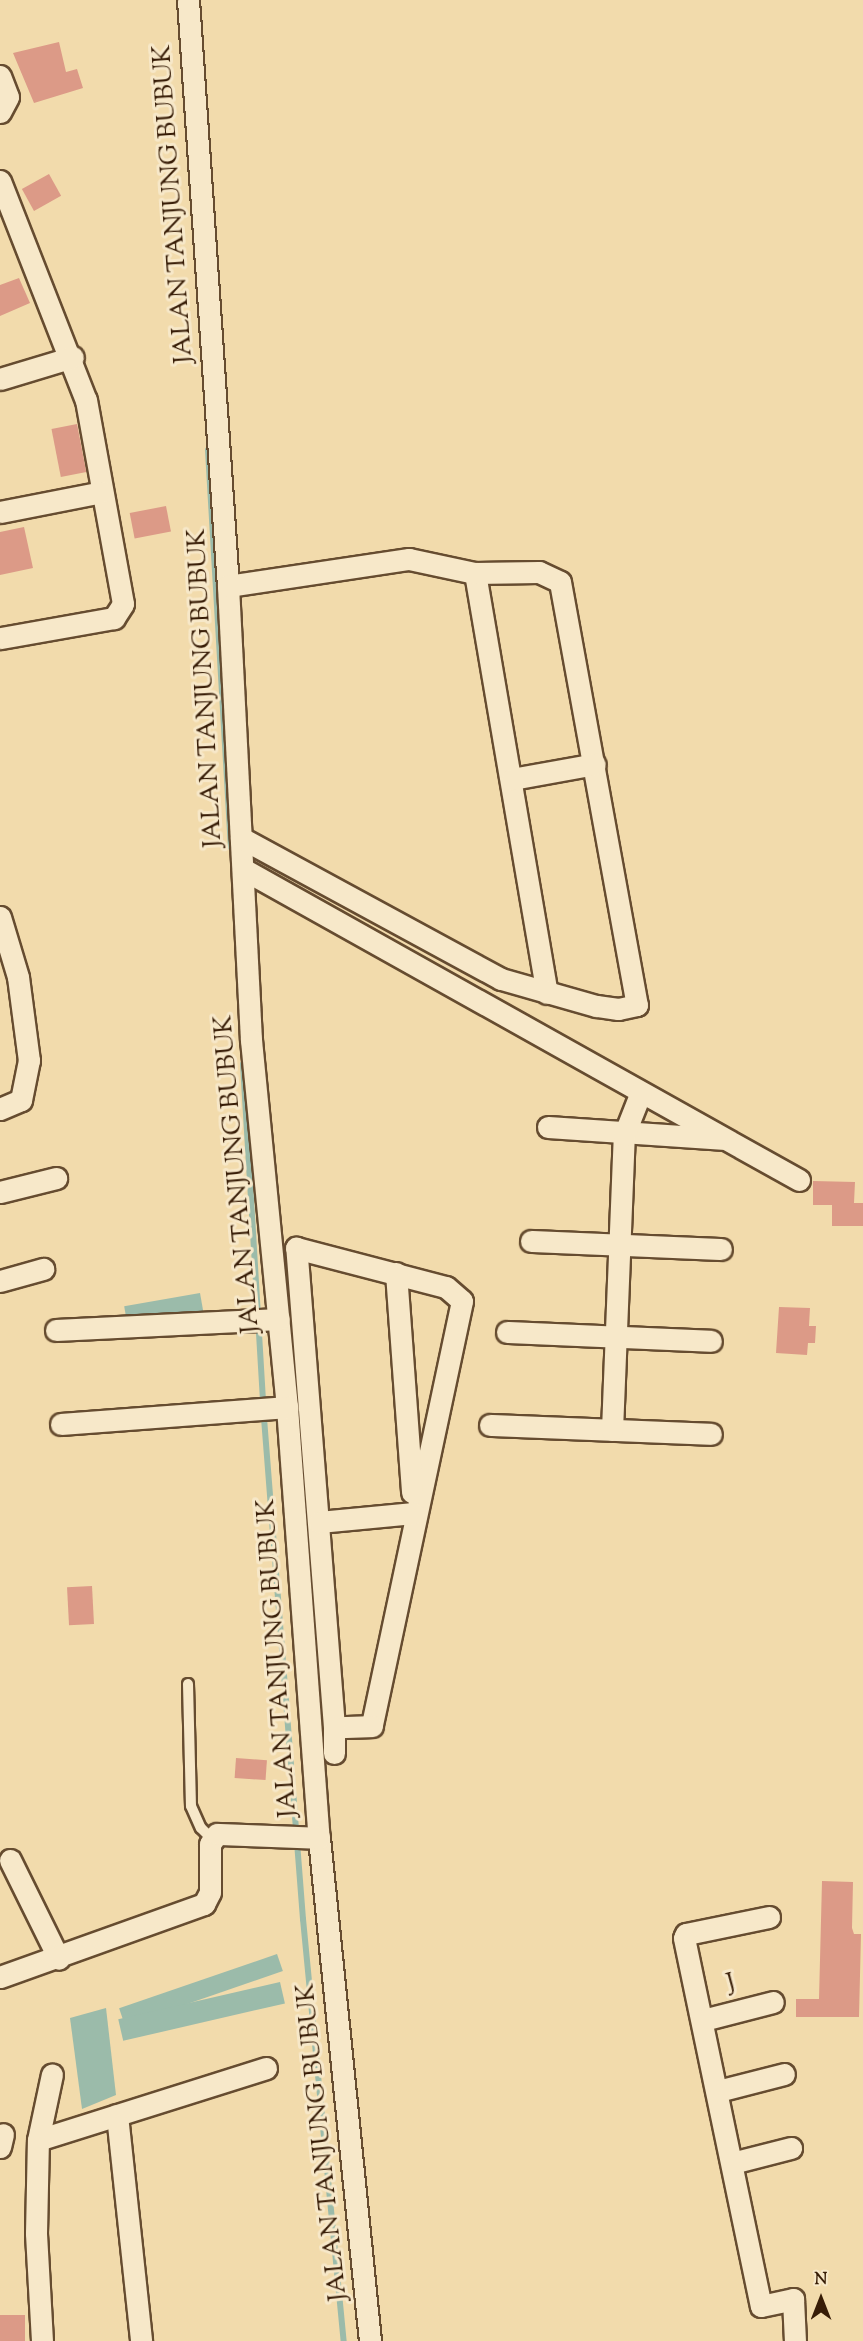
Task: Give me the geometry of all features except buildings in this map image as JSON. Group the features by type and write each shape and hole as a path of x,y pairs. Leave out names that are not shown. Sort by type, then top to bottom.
{"street":[{"name":"JALAN TANJUNG BUBUK","path":"188,0 228,586 251,1040 279,1407 295,1514 312,1743 310,1838 370,2341"},
{"path":"0,76 8,100 0,112"},
{"path":"0,181 72,357 86,400 120,576 121,613 0,638"},
{"path":"0,379 72,357"},
{"path":"0,512 102,492"},
{"path":"228,586 389,560 430,561 475,573 539,572 560,582 595,764 637,1005 618,1010 501,979 241,838"},
{"path":"475,573 547,993"},
{"path":"512,779 595,764"},
{"path":"243,869 799,1180"},
{"path":"0,918 18,977 29,1060 21,1100 0,1109"},
{"path":"612,1430 624,1135 641,1092"},
{"path":"548,1127 624,1135 725,1139"},
{"path":"0,1192 56,1178"},
{"path":"531,1242 721,1249"},
{"path":"312,1743 334,1740 372,1726 414,1514 463,1308 454,1290 296,1248 319,1516 334,1740"},
{"path":"0,1281 43,1269"},
{"path":"396,1273 414,1514"},
{"path":"56,1329 226,1323 273,1319"},
{"path":"507,1332 711,1341"},
{"path":"60,1424 279,1407"},
{"path":"490,1425 711,1434"},
{"path":"295,1514 319,1516 414,1514"},
{"path":"0,1977 59,1959 204,1904 210,1892 212,1839 227,1832 310,1838"},
{"path":"10,1860 59,1959"},
{"path":"769,1917 686,1934 761,2306 793,2300 795,2341"},
{"name":"J","path":"704,2020 773,2002"},
{"path":"38,2140 266,2068"},
{"path":"42,2341 36,2233 38,2140 52,2074"},
{"path":"718,2091 784,2074"},
{"path":"117,2115 141,2341"},
{"path":"732,2163 791,2148"}],"lane":[{"path":"188,1684 191,1806 201,1828 212,1839"}],"shaded area":[{"path":"200,1293 205,1320 129,1333 124,1306"},
{"path":"277,1954 283,1971 125,2025 119,2008"},
{"path":"280,1982 285,2003 123,2041 118,2019"},
{"path":"106,2008 116,2095 82,2109 70,2018"}],"waterway":[{"path":"208,450 231,847"},
{"path":"243,1064 264,1418 303,1919 344,2341"}]}
